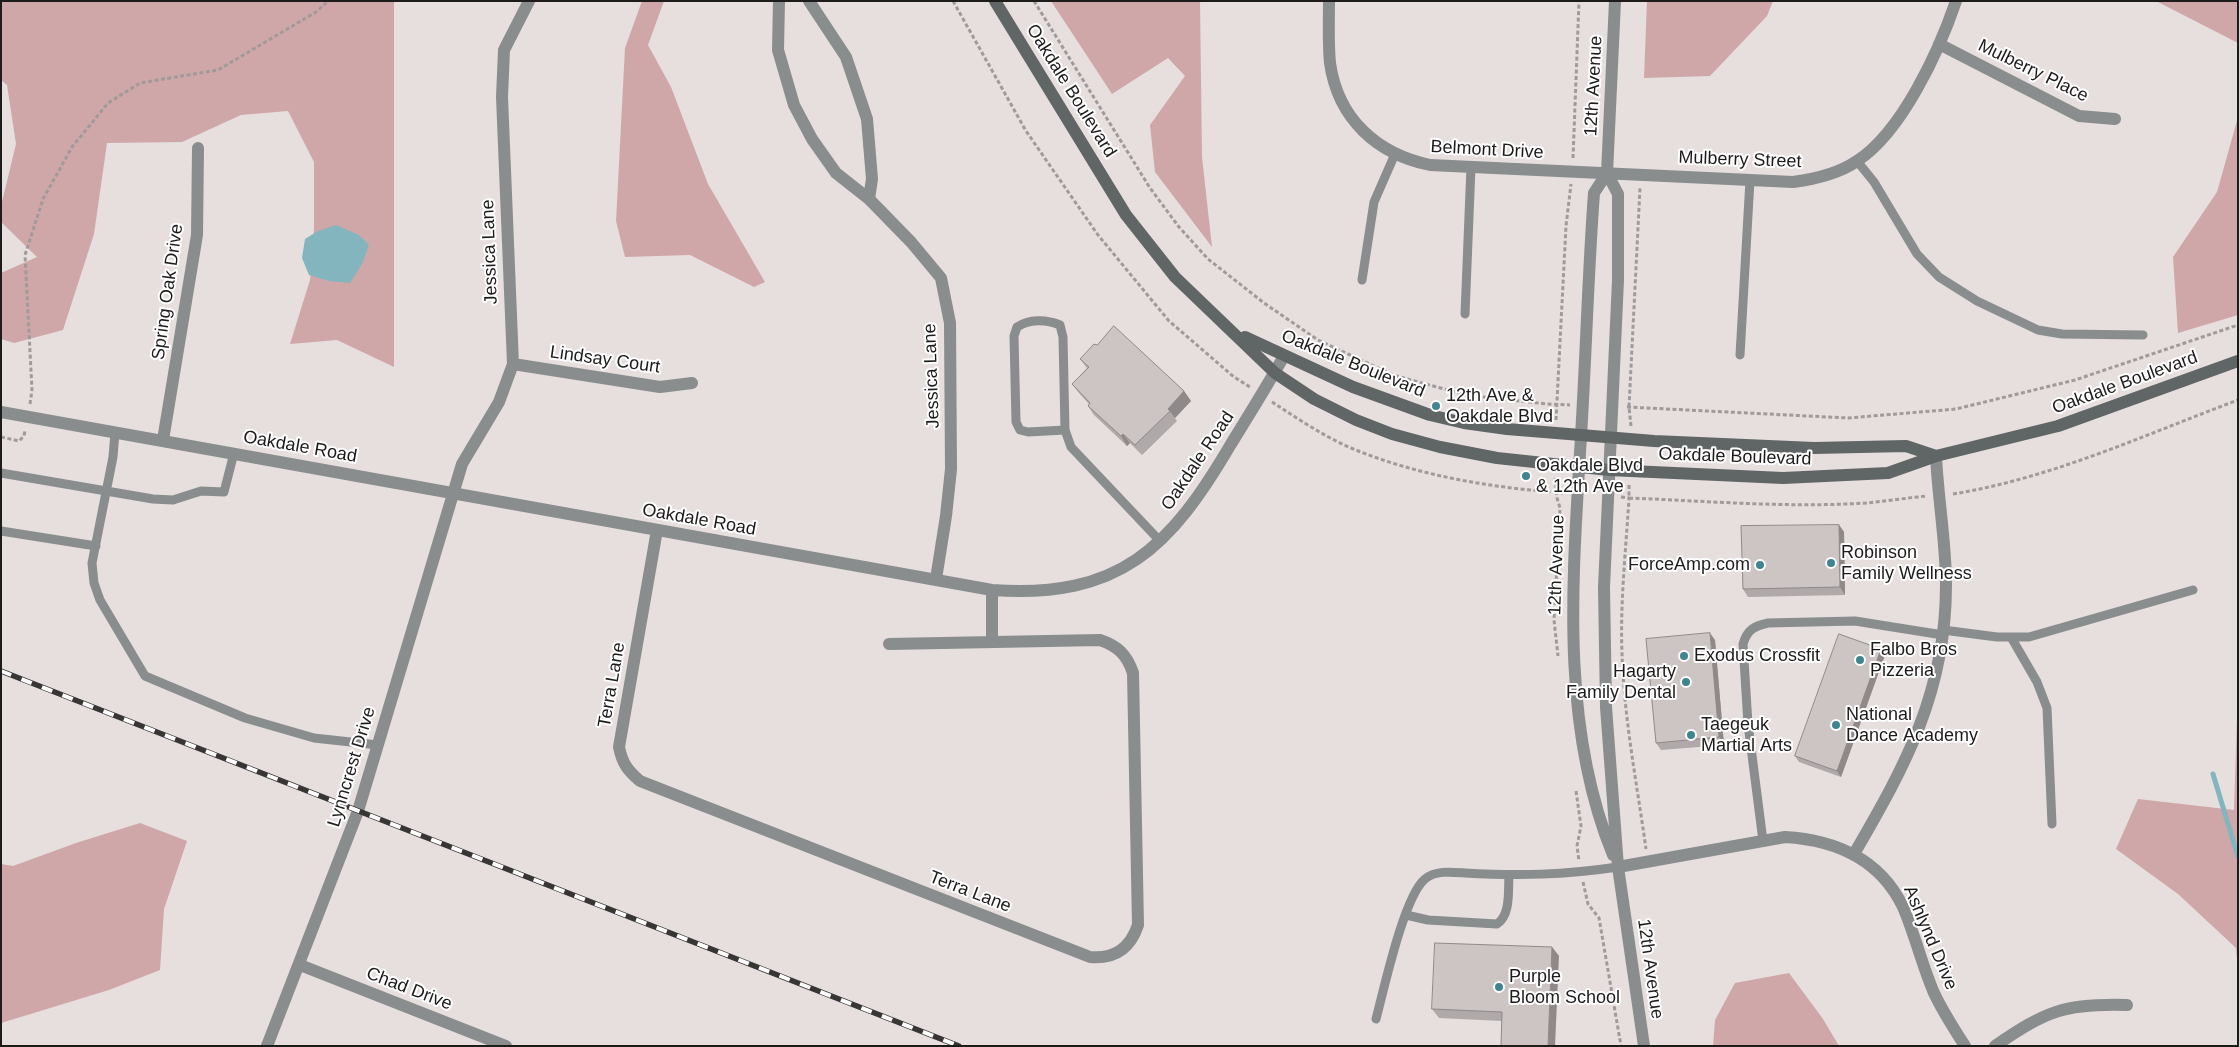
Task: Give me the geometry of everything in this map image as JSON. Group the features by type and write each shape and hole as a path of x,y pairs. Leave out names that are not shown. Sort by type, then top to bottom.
{"main road":[{"name":"Oakdale Boulevard","path":"995,1 1140,234 1175,277 1275,372 1314,399 1356,420 1392,434 1440,447 1497,458 1609,470 1783,478 1888,473 1936,456 2058,426 2238,361"},
{"name":"Oakdale Boulevard","path":"1236,333 1353,387 1430,415 1464,423 1654,441 1814,448 1906,446 1936,456"}],"street":[{"name":"Jessica Lane","path":"453,493 462,464 499,402 513,364 502,97 504,50 529,1"},
{"name":"Jessica Lane","path":"778,1 778,50 794,105 812,139 836,173 869,199 911,242 941,278 950,323 951,468 936,579"},
{"path":"809,1 846,58 867,119 872,179 869,199"},
{"name":"Belmont Drive","path":"1329,1 1330,62 1334,84 1343,105 1354,122 1370,138 1395,154 1410,161 1430,165 1607,173"},
{"name":"12th Avenue","path":"1615,1 1607,173 1594,194 1573,586 1573,637 1579,712 1588,771 1601,825 1618,867"},
{"name":"Mulberry Street","path":"1607,173 1793,182 1815,179 1837,172 1875,148 1890,130 1939,44 1956,1"},
{"name":"Mulberry Place","path":"1939,44 2079,116 2115,120"},
{"name":"Spring Oak Drive","path":"163,440 197,235 198,148"},
{"name":"12th Avenue","path":"1607,173 1618,194 1618,280 1604,587 1606,706 1618,867 1644,1046"},
{"name":"Oakdale Road","path":"1,412 992,590 1020,592 1053,590 1084,584 1132,563 1160,541 1189,510 1209,482 1284,356"},
{"name":"Lindsay Court","path":"513,364 660,387 692,383"},
{"path":"1854,854 1893,787 1913,746 1930,697 1943,632 1946,586 1944,540 1938,495 1936,456"},
{"name":"Lynncrest Drive","path":"267,1046 300,965 358,810 453,493"},
{"name":"Terra Lane","path":"657,530 619,746 622,760 629,772 640,781 1090,957 1102,958 1115,955 1126,947 1134,937 1138,925 1133,672 1129,661 1121,650 1100,640 889,644"},
{"path":"992,590 992,642"},
{"name":"Ashlynd Drive","path":"1618,867 1785,837 1810,838 1835,845 1854,854 1875,869 1889,885 1902,907 1940,1006 1965,1046"},
{"name":"Chad Drive","path":"300,965 506,1046"},
{"path":"1995,1046 2028,1024 2050,1013 2093,1004 2127,1006"}],"lane":[{"path":"1362,280 1374,202 1395,154"},
{"path":"1857,161 1874,182 1917,254 1939,277 1977,301 2038,330 2062,334 2143,334"},
{"path":"1465,314 1470,167"},
{"path":"1740,355 1750,180"},
{"path":"1065,430 1028,432 1020,430 1016,422 1014,336 1017,327 1026,322 1051,321 1060,325 1063,336 1065,430 1070,447 1160,541"},
{"path":"116,432 113,457 92,563 94,583 100,600 145,676 245,718 314,738 378,745"},
{"path":"1,473 106,492 173,500 201,491 224,492 234,453"},
{"path":"1,531 96,546"},
{"path":"1763,841 1748,724 1743,644 1746,634 1754,626 1768,623 1855,621 1943,632 2029,637 2193,590"},
{"path":"2011,637 2037,682 2047,708 2052,824"},
{"path":"1376,1019 1406,914 1416,888 1425,878 1434,873 1447,872 1509,875 1581,873 1618,867"},
{"path":"1406,914 1428,920 1497,924 1502,921 1506,912 1509,875"}],"path":[{"path":"1,437 19,440 24,436 32,390 25,256 43,199 72,147 108,103 140,83 218,70 316,12 328,1"},
{"path":"1558,404 1566,226 1573,172 1579,1"},
{"path":"1629,407 1640,174"}],"shaded area":[{"path":"1,1 394,1 394,367 337,340 290,344 310,280 314,229 314,162 288,111 241,115 182,142 107,143 94,234 63,330 14,343 1,339 1,273 37,257 1,222 1,206 16,144 7,85 1,80"},
{"path":"642,1 664,1 648,45 671,87 708,184 765,282 754,287 690,255 625,257 616,221 625,48"},
{"path":"1051,1 1200,1 1202,157 1212,247 1155,172 1150,125 1185,76 1168,58 1112,94"},
{"path":"1647,1 1773,1 1767,16 1710,76 1644,78"},
{"path":"2156,1 2238,1 2238,43"},
{"path":"2238,117 2238,315 2178,333 2173,257 2217,192"},
{"path":"2238,688 2238,969 2236,948 2178,894 2116,849 2138,799 2234,810"},
{"path":"140,823 187,841 164,909 160,970 109,990 1,1023 1,864 13,866 76,843"},
{"path":"1789,973 1823,1019 1839,1046 1713,1046 1715,1020 1735,983"}],"water":[{"path":"336,225 359,235 369,245 362,264 350,283 329,281 309,275 302,258 305,239 318,231"}],"building":[{"path":"1114,326 1184,391 1168,409 1170,411 1135,445 1123,434 1121,436 1088,406 1090,403 1072,384 1089,367 1080,359 1094,344 1097,345"},
{"path":"1839,525 1840,587 1743,589 1741,526"},
{"path":"1710,633 1719,737 1656,743 1646,639"},
{"path":"1839,634 1881,649 1837,771 1795,756"},
{"name":"Purple Bloom School","path":"1435,943 1552,947 1548,1046 1501,1046 1502,1012 1432,1009"}],"waterway":[{"path":"2213,774 2238,857"}],"railway":[{"path":"1,671 959,1046"}],"place":[{"name":"12th Ave & Oakdale Blvd","path":"1436,406"},
{"name":"Oakdale Blvd & 12th Ave","path":"1526,476"},
{"name":"Robinson Family Wellness","path":"1831,563"},
{"name":"ForceAmp.com","path":"1760,565"},
{"name":"Exodus Crossfit","path":"1684,656"},
{"name":"Falbo Bros Pizzeria","path":"1860,660"},
{"name":"Hagarty Family Dental","path":"1686,682"},
{"name":"National Dance Academy","path":"1836,725"},
{"name":"Taegeuk Martial Arts","path":"1691,735"},
{"name":"Purple Bloom School","path":"1499,987"}]}
